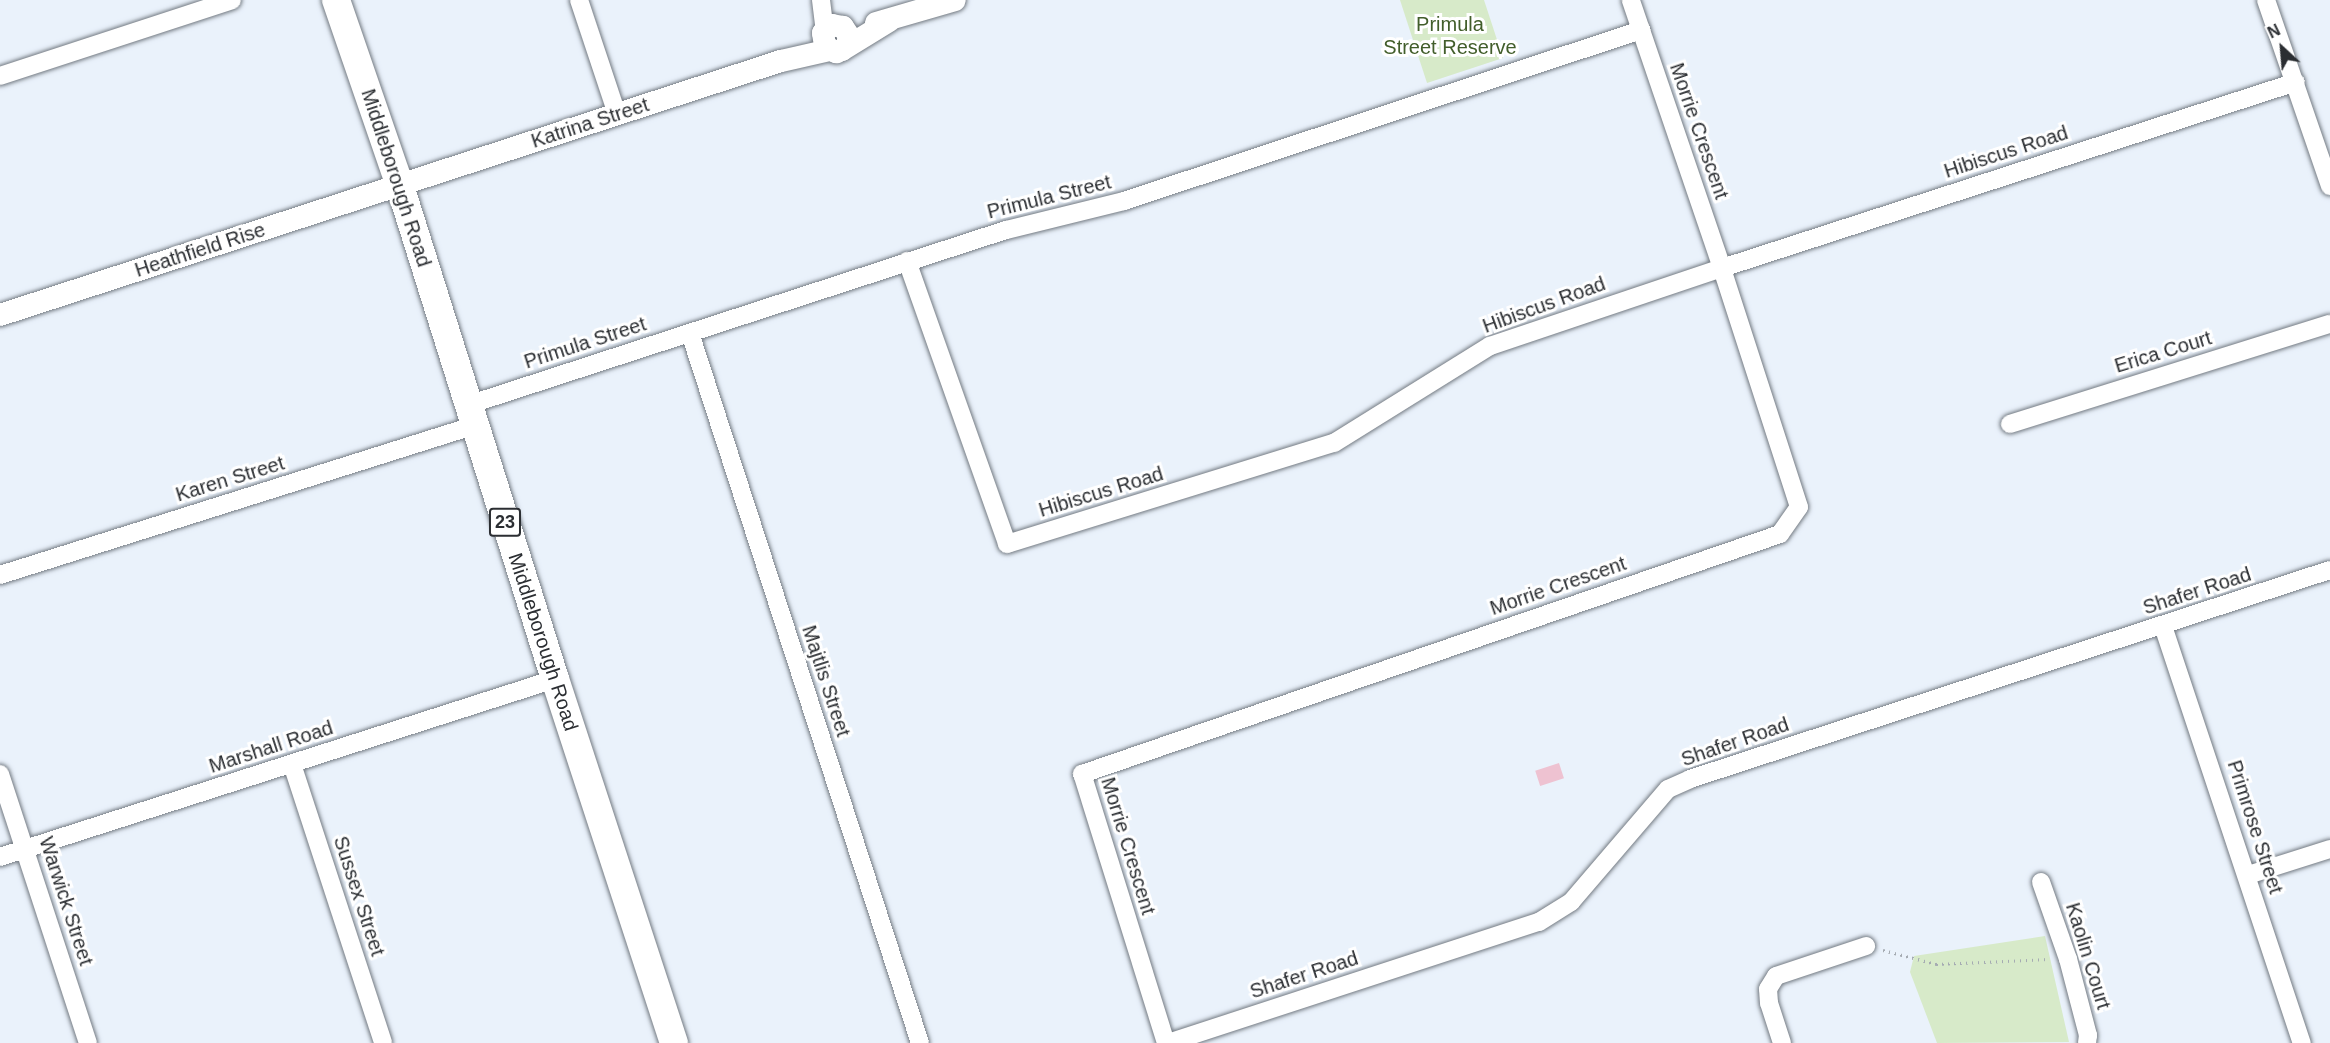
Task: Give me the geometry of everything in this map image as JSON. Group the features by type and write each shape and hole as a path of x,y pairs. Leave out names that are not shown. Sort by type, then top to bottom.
{"main road":[{"name":"Middleborough Road","path":"336,0 400,186 555,680 674,1043"}],"street":[{"path":"0,76 232,0"},
{"path":"579,0 617,114"},
{"path":"823,0 834,35"},
{"name":"Katrina Street","path":"400,186 781,61 834,35 889,21 955,0"},
{"name":"Morrie Crescent","path":"1167,1043 1082,774 1779,534 1799,507 1722,268 1631,0"},
{"path":"2266,0 2330,186"},
{"name":"Primula Street","path":"471,415 690,333 907,261 1006,230 1124,201 1641,30"},
{"name":"Hibiscus Road","path":"907,261 1007,544 1334,444 1490,346 1722,268 2296,82"},
{"name":"Heathfield Rise","path":"0,315 400,186"},
{"name":"Erica Court","path":"2010,424 2330,324"},
{"name":"Majtlis Street","path":"690,333 920,1043"},
{"name":"Karen Street","path":"0,574 471,415"},
{"name":"Shafer Road","path":"1167,1043 1539,922 1570,902 1668,789 1690,779 2330,570"},
{"name":"Primrose Street","path":"2163,626 2248,875 2302,1043"},
{"name":"Marshall Road","path":"0,857 555,680"},
{"name":"Sussex Street","path":"292,764 383,1043"},
{"name":"Warwick Street","path":"0,774 88,1043"},
{"path":"2248,875 2330,849"},
{"name":"Kaolin Court","path":"2041,882 2068,958 2088,1035 2087,1043"},
{"path":"1782,1043 1769,1003 1768,989 1776,976 1866,946"}],"path":[{"path":"1866,946 1936,964 2068,958"}],"green space":[{"name":"Primula Street Reserve","path":"1400,0 1484,0 1503,58 1427,83"},
{"path":"2045,936 2069,1042 1937,1043 1910,972 1914,956"}],"building":[{"path":"1559,763 1564,778 1540,786 1535,771"}]}
